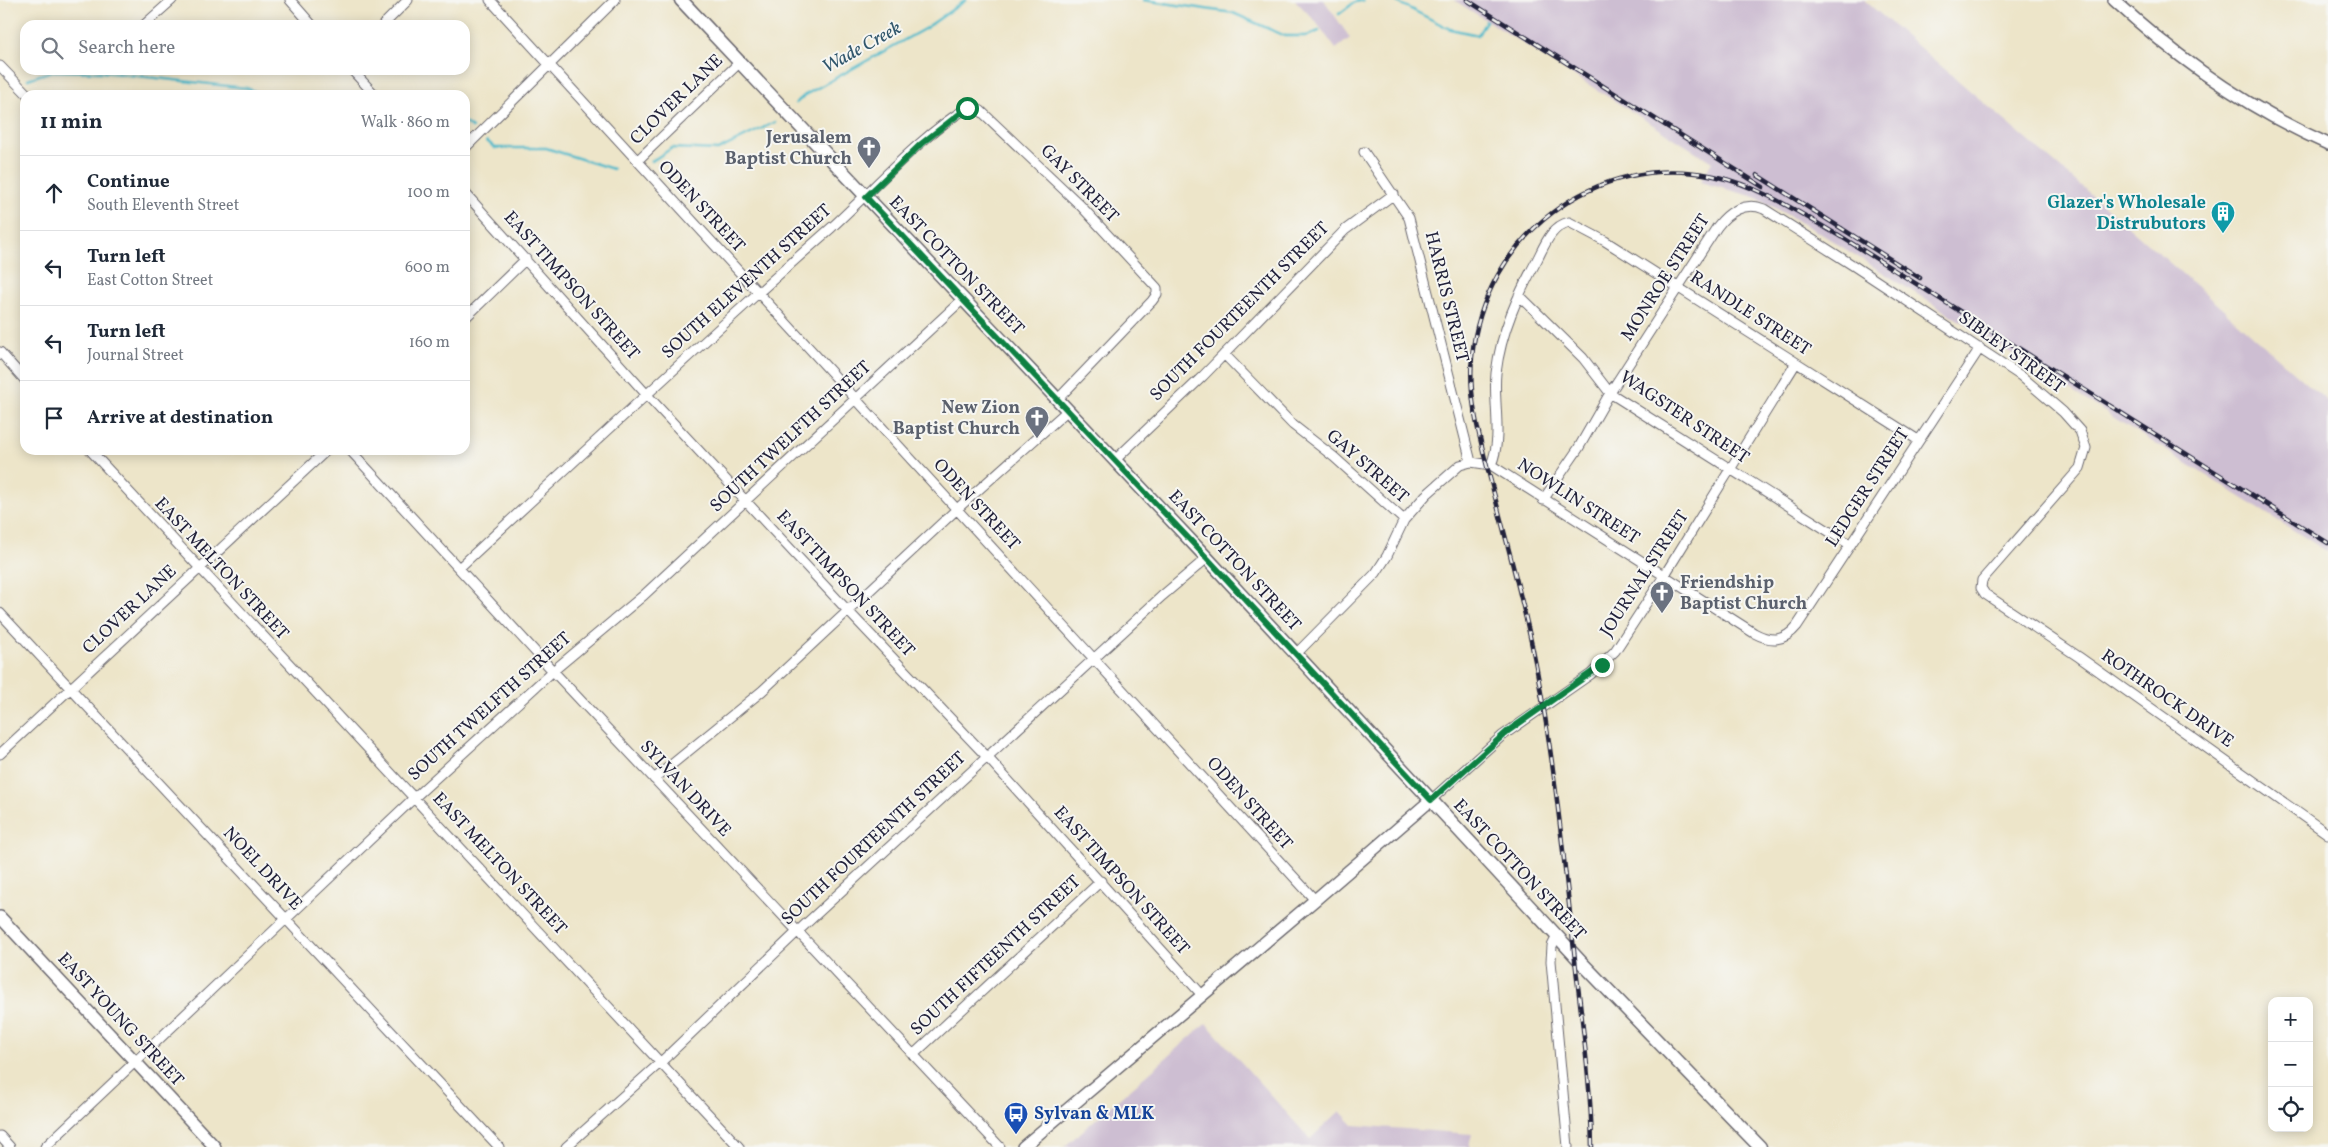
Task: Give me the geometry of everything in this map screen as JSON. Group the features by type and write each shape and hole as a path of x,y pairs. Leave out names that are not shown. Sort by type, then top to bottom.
{"main road":[{"name":"EAST COTTON STREET","path":"682,0 1207,558 1557,936 1760,1147"}],"street":[{"path":"150,20 172,0"},
{"path":"290,0 308,20"},
{"path":"387,20 408,0"},
{"name":"ODEN STREET","path":"490,0 1315,900"},
{"path":"470,143 615,0"},
{"path":"2114,0 2169,48 2206,76 2273,117 2328,144"},
{"name":"CLOVER LANE","path":"637,161 740,62"},
{"path":"0,66 23,90"},
{"path":"357,75 370,90"},
{"name":"SOUTH ELEVENTH STREET","path":"459,568 758,292 866,197 921,144 962,111 972,107"},
{"name":"GAY STREET","path":"972,107 981,111 1080,205 1150,279 1158,290 1152,301 1058,399"},
{"name":"HARRIS STREET","path":"1364,152 1406,211 1412,227 1470,462"},
{"name":"SOUTH FOURTEENTH STREET","path":"1115,460 1224,354 1345,230 1394,194"},
{"name":"EAST TIMPSON STREET","path":"470,198 746,501 988,758 1203,996"},
{"name":"MONROE STREET","path":"1543,500 1578,449 1610,393 1721,222 1731,212 1742,207"},
{"name":"SIBLEY STREET","path":"1742,207 1759,207 1770,213 1980,348 2014,371 2064,412 2080,431 2086,444 2082,463 2075,474 1982,580 1981,588 1985,594"},
{"name":"RANDLE STREET","path":"1519,295 1551,235 1562,224 1569,222 1578,225 1918,440"},
{"path":"470,313 526,260"},
{"path":"1296,654 1376,574 1404,520 1455,468 1470,462 1491,464 1496,440 1496,374 1505,330 1519,295"},
{"name":"WAGSTER STREET","path":"1519,295 1587,362 1610,393 1849,544"},
{"name":"SOUTH TWELFTH STREET","path":"45,1147 415,797 553,670 644,595 963,299"},
{"name":"LEDGER STREET","path":"1778,640 1786,636 1797,626 1849,544 1980,348"},
{"path":"0,352 20,374"},
{"name":"GAY STREET","path":"1224,354 1293,425 1334,457 1404,520"},
{"name":"JOURNAL STREET","path":"1431,800 1508,731 1575,685 1607,660 1664,576 1796,363"},
{"path":"654,779 752,700 1068,410"},
{"name":"EAST MELTON STREET","path":"95,455 343,724 415,797 739,1147"},
{"name":"CLOVER LANE","path":"0,754 322,455"},
{"name":"SYLVAN DRIVE","path":"355,455 654,779 1000,1147"},
{"name":"NOWLIN STREET","path":"1491,464 1543,500 1754,633 1778,640"},
{"name":"SOUTH FOURTEENTH STREET","path":"566,1147 660,1063 797,932 988,758 1094,658 1207,558"},
{"name":"ROTHROCK DRIVE","path":"1985,594 2087,663 2328,834"},
{"name":"NOEL DRIVE","path":"0,613 499,1147"},
{"path":"1023,1147 1203,996 1431,800"},
{"name":"SOUTH FIFTEENTH STREET","path":"913,1055 1101,881"},
{"name":"EAST YOUNG STREET","path":"0,917 215,1147"},
{"path":"1557,936 1552,946 1551,961 1568,1147"},
{"path":"0,1136 10,1147"}],"shaded area":[{"path":"1295,0 1324,0 1350,38 1336,49 1316,22"},
{"path":"1454,0 1864,0 2129,227 2328,402 2328,552 1823,235 1755,197 1700,182 1712,162"},
{"path":"1206,1023 1310,1139 1340,1111 1353,1125 1472,1134 1469,1147 1064,1147"}],"waterway":[{"name":"Wade Creek","path":"796,103 805,95 926,28 966,0"},
{"name":"Wade Creek","path":"1143,0 1233,13 1285,36 1307,36 1319,31"},
{"name":"Wade Creek","path":"1339,14 1355,2 1364,0"},
{"name":"Wade Creek","path":"1393,0 1450,29 1478,35 1486,21"},
{"name":"Wade Creek","path":"28,79 40,75"},
{"name":"Wade Creek","path":"129,75 251,90"},
{"name":"Wade Creek","path":"652,161 672,148 718,150 775,122"},
{"name":"Wade Creek","path":"487,141 495,148 546,148 613,169"}],"railway":[{"path":"1467,0 1763,187"},
{"path":"1592,1147 1590,1095 1585,1044 1551,753 1526,620 1482,448 1473,403 1472,357 1481,314 1498,275 1522,241 1552,212 1588,191 1628,177 1670,171 1714,176 1764,194 1841,237"},
{"path":"1757,175 1920,278"},
{"path":"1837,234 2328,543"}],"place":[{"name":"Jerusalem Baptist Church","path":"869,169"},
{"name":"Glazer's Wholesale Distrubutors","path":"2223,234"},
{"name":"New Zion Baptist Church","path":"1037,439"},
{"name":"Friendship Baptist Church","path":"1662,614"},
{"name":"Sylvan & MLK","path":"1016,1135"}],"route":[{"path":"967,108 921,144 866,197 1207,558 1431,800 1508,731 1602,665"}]}
